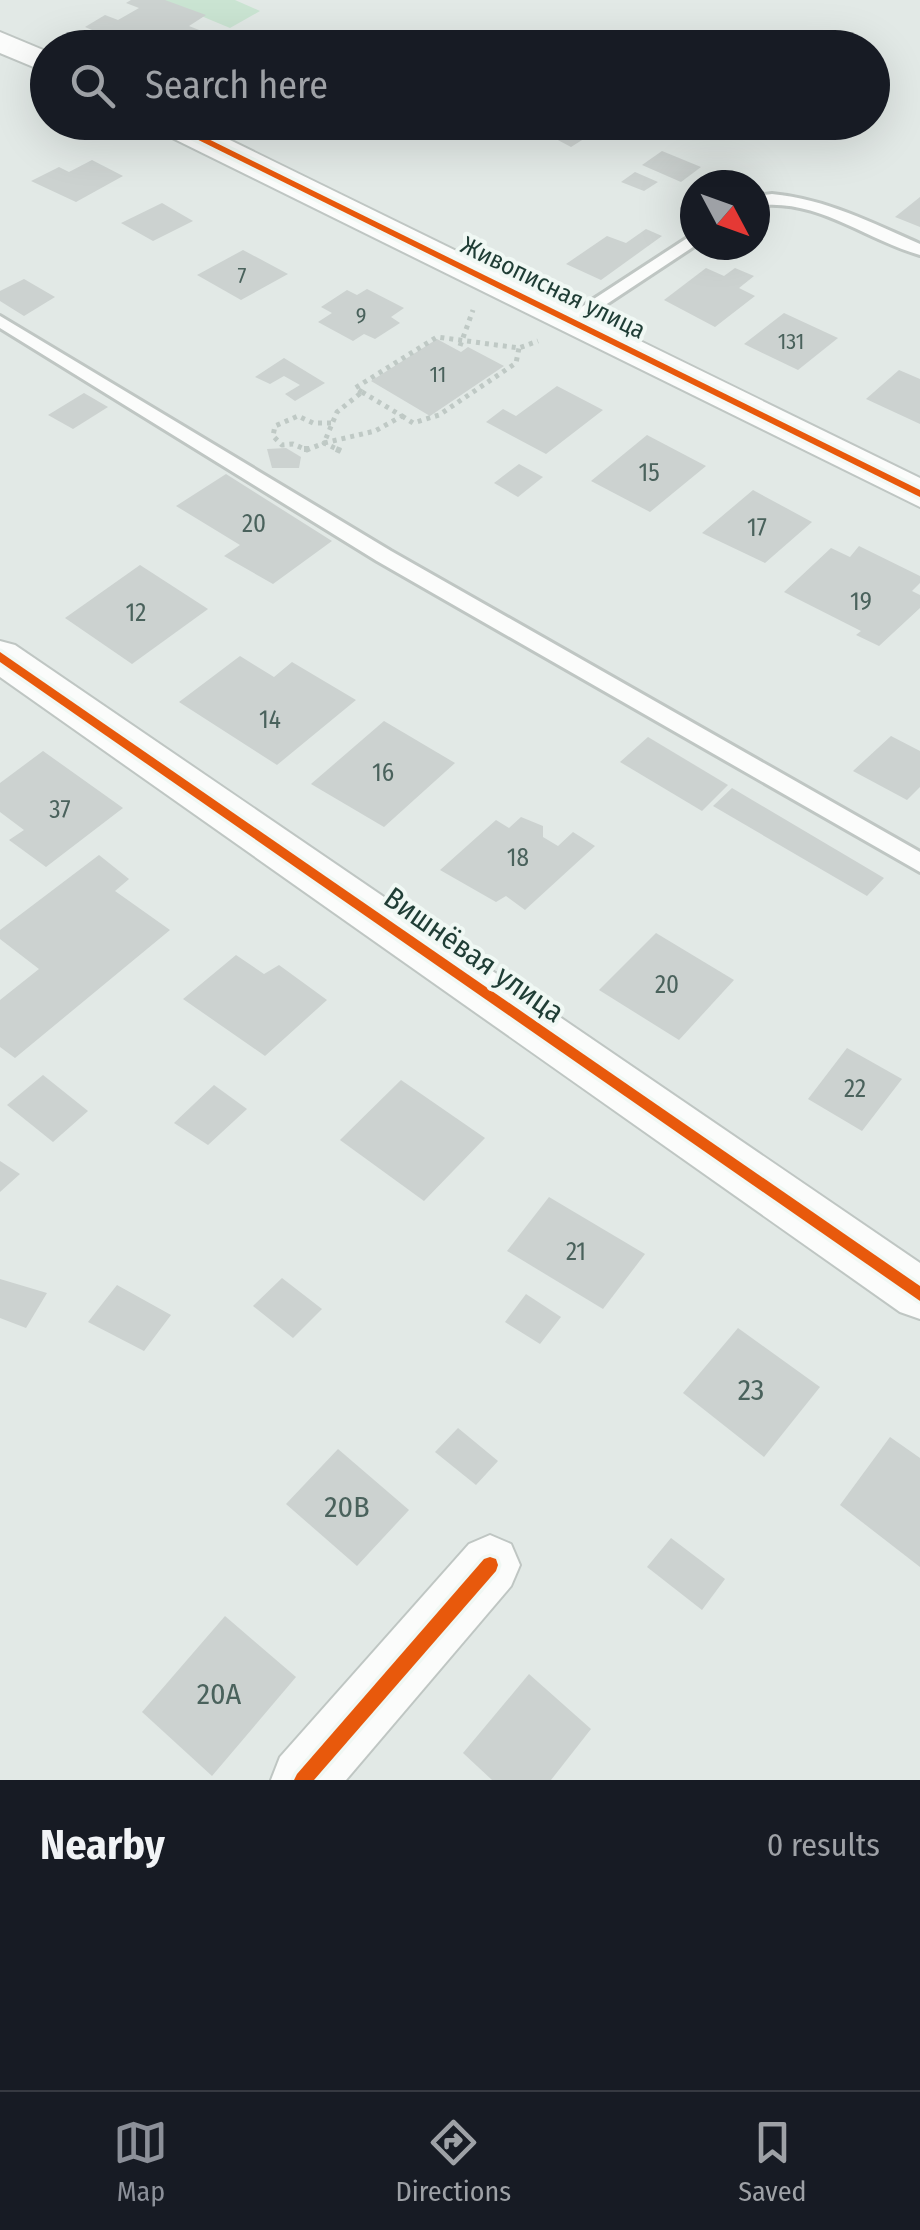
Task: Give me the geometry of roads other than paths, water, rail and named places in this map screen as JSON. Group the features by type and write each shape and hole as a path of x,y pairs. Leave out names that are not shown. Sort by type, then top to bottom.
{"street":[{"path":"0,41 30,55"},
{"name":"Живописная улица","path":"202,140 920,494"},
{"name":"Вишнёвая улица","path":"0,656 920,1294"},
{"path":"302,1780 490,1565"}],"lane":[{"path":"770,196 796,200 920,250"},
{"path":"569,321 680,248"},
{"path":"0,320 384,556 920,863"}]}
